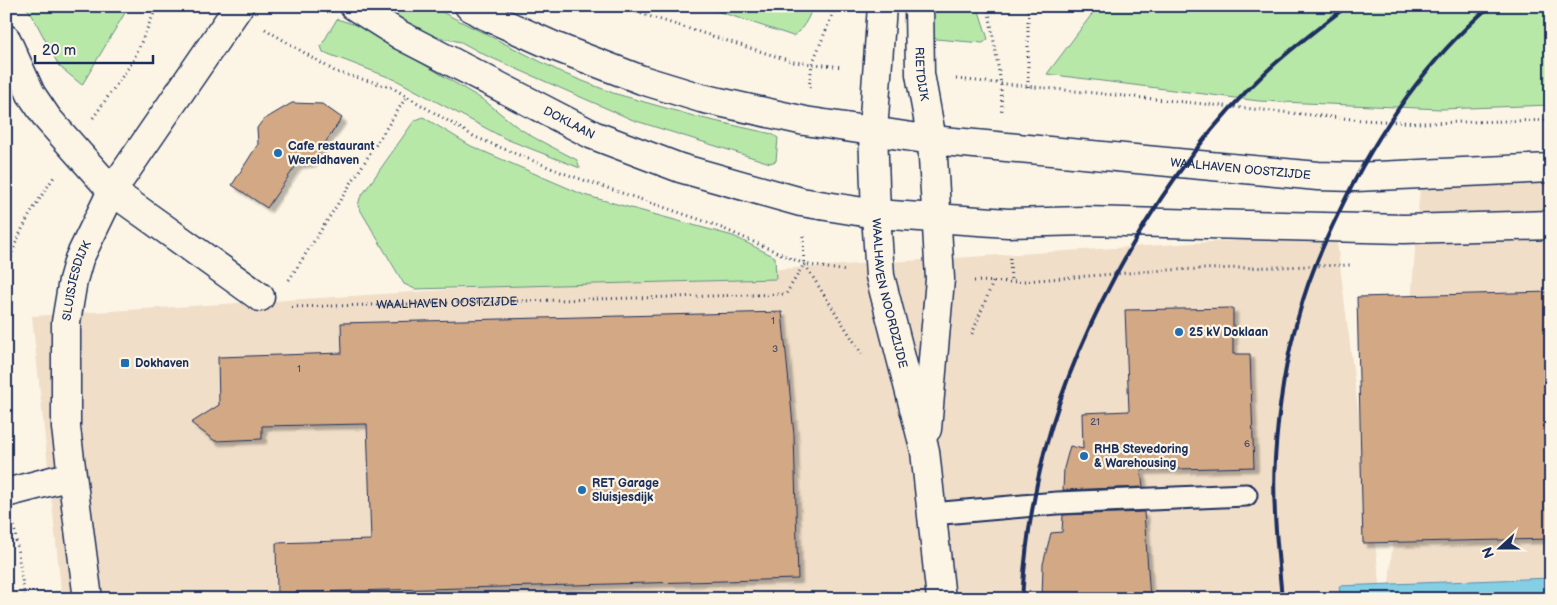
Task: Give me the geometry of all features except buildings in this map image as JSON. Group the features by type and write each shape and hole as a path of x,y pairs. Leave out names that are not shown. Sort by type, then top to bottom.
{"main road":[{"name":"SLUISJESDIJK","path":"88,599 66,428 66,322 73,280 79,259 112,191 239,6"},
{"name":"DOKLAAN","path":"354,6 400,35 592,136 680,168 801,202 876,214 937,218"},
{"path":"469,6 482,14 556,47 642,80 701,98 805,121 932,140"},
{"path":"873,131 882,6"},
{"name":"RIETDIJK","path":"919,6 920,74 932,140"},
{"path":"6,39 32,94 48,118 112,191 266,302"},
{"name":"WAALHAVEN NOORDZIJDE","path":"873,131 880,276 925,451 941,599"},
{"name":"WAALHAVEN NOORDZIJDE","path":"925,451 940,279 932,140"},
{"name":"WAALHAVEN OOSTZIJDE","path":"932,140 1318,176 1356,177 1551,168"},
{"path":"937,218 1008,223 1084,221 1356,229 1551,225"},
{"path":"8,493 71,476"}],"lane":[{"path":"932,514 1058,503 1246,495"}],"path":[{"path":"617,6 794,62 878,69"},
{"path":"805,121 812,64 836,6"},
{"path":"988,6 1001,84"},
{"path":"1028,6 1028,87"},
{"path":"920,74 1028,87 1362,120 1422,123 1551,120"},
{"path":"266,302 407,96"},
{"name":"WAALHAVEN OOSTZIJDE","path":"266,302 786,294 804,264 801,202"},
{"path":"940,279 1011,282 1166,270 1357,265"},
{"path":"8,493 25,599"}],"shaded area":[{"path":"1422,161 1551,161 1551,599 1388,599"},
{"path":"1336,234 1382,599 62,599 32,316"}],"green space":[{"path":"25,6 129,6 82,85 59,66 32,15"},
{"path":"373,6 430,6 565,74 613,93 697,117 772,134 778,138 776,161 770,163 633,120 485,55 461,42 410,31"},
{"path":"702,6 812,6 805,23 793,36"},
{"path":"933,6 975,6 978,8 988,39 983,43 936,39 932,36"},
{"path":"1098,6 1551,6 1551,105 1441,109 1259,101 1047,74"},
{"path":"337,19 362,27 485,101 533,137 577,160 580,168 506,139 396,80 323,52 321,46"},
{"path":"423,117 471,146 584,195 733,236 775,257 776,279 415,289 404,284 358,206 360,198 414,121"}],"water":[{"path":"1551,578 1551,599 1341,599 1339,586"}],"railway":[{"path":"1022,599 1027,543 1036,489 1044,453 1059,403 1079,351 1130,249 1160,200 1193,153 1228,111 1275,64 1347,6"},
{"path":"1282,599 1275,511 1276,441 1286,368 1294,332 1311,275 1353,183 1386,128 1404,101 1444,51 1490,6"}],"place":[{"name":"Cafe restaurant Wereldhaven","path":"278,153"},
{"name":"25 kV Doklaan","path":"1179,332"},
{"name":"Dokhaven","path":"125,363"},
{"name":"RHB Stevedoring & Warehousing","path":"1084,456"},
{"name":"RET Garage Sluisjesdijk","path":"582,490"}]}
